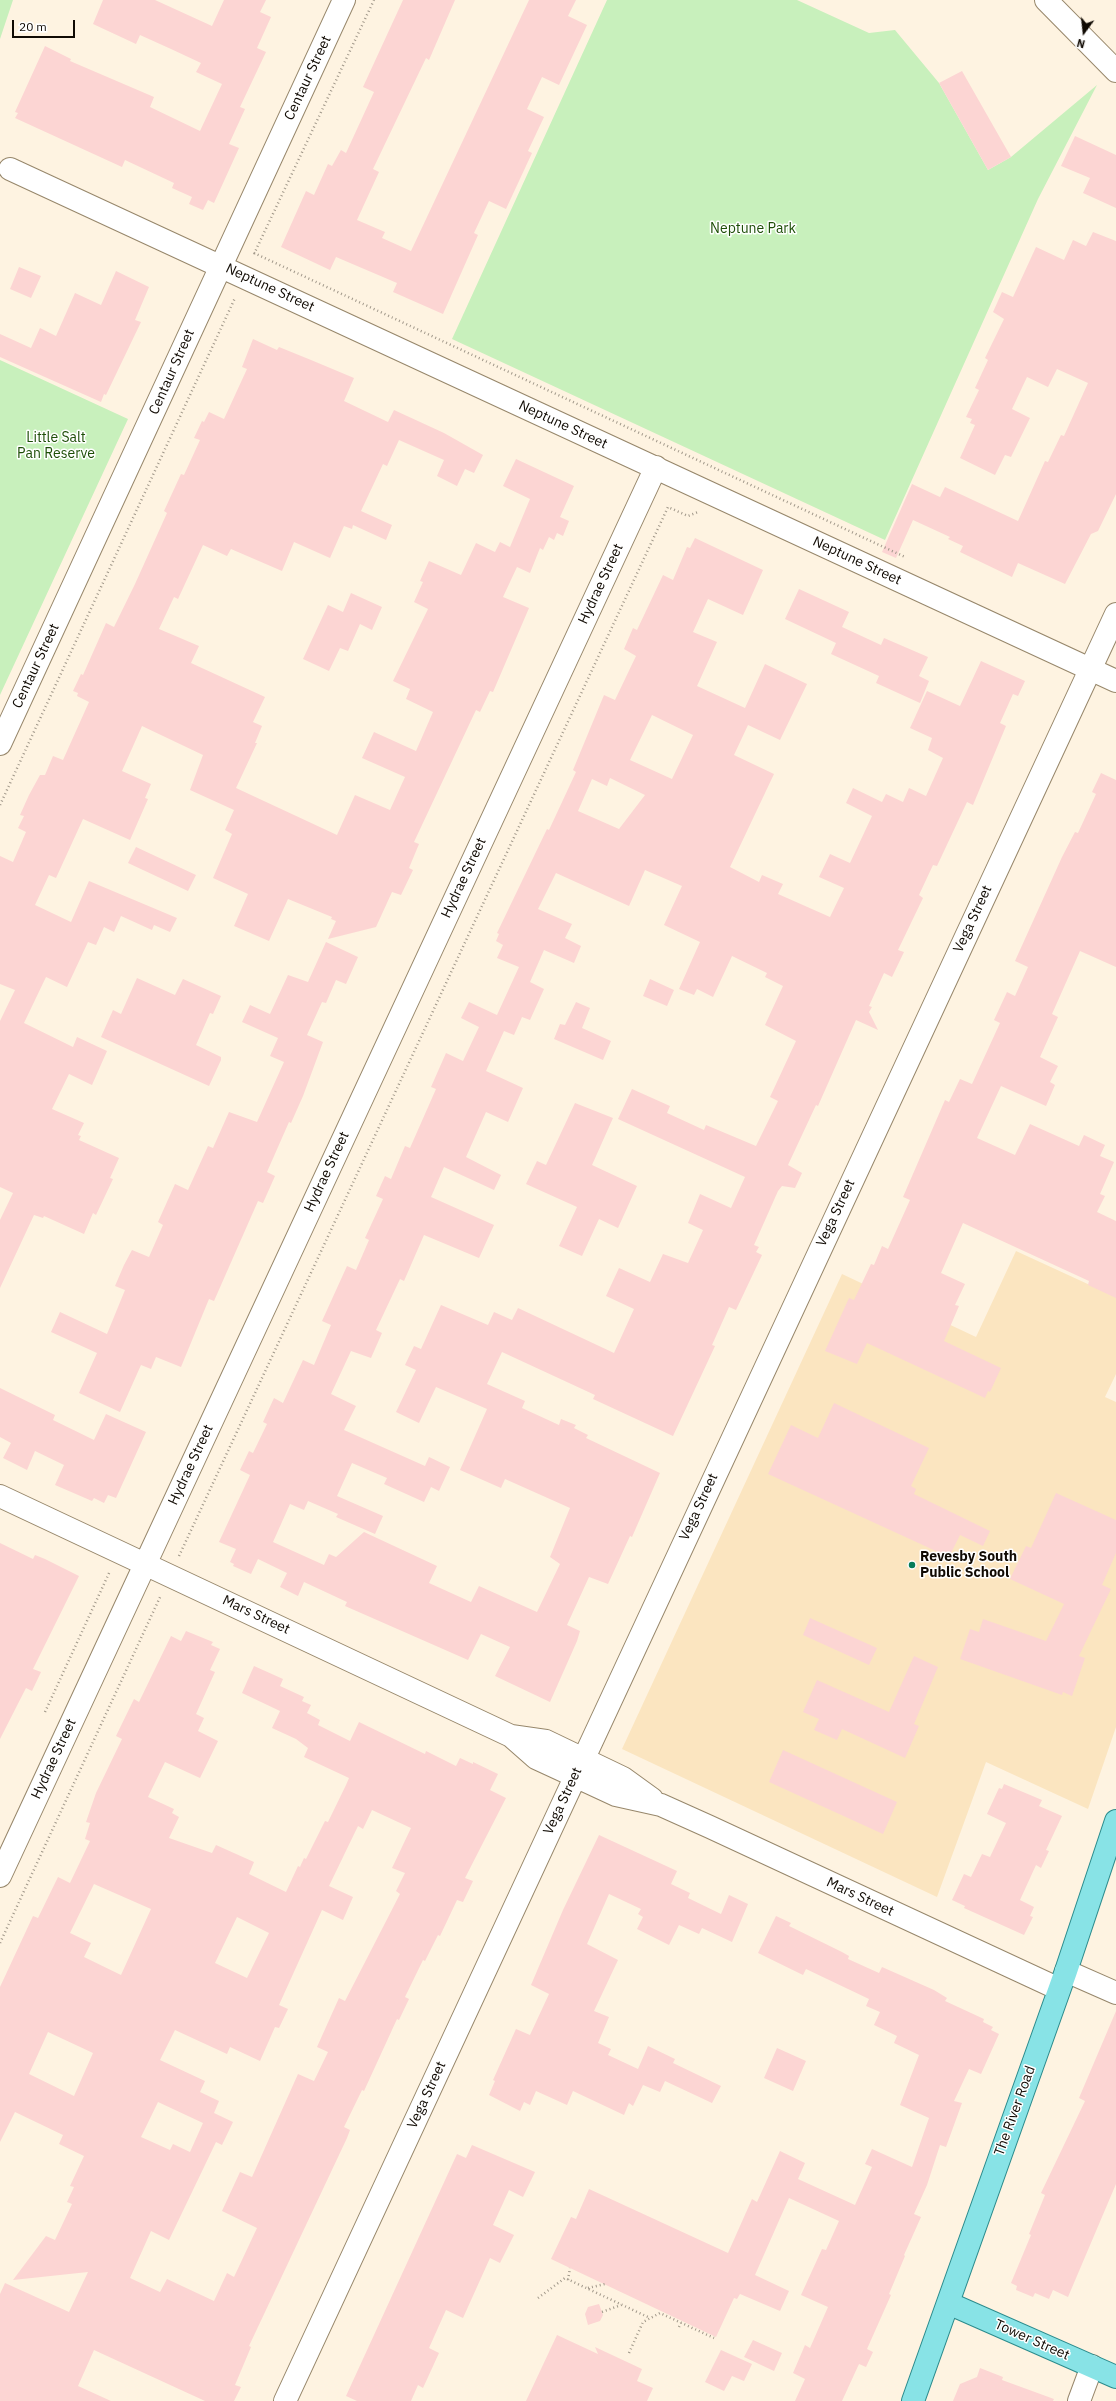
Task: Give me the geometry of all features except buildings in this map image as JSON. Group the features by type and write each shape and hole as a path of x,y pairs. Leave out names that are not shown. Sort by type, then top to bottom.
{"main road":[{"name":"The River Road","path":"913,2401 1062,1980 1116,1821"},
{"name":"Tower Street","path":"948,2303 1116,2377"}],"street":[{"name":"Centaur Street","path":"0,744 344,0"},
{"path":"1046,0 1116,71"},
{"name":"Neptune Street","path":"10,169 245,276 1116,681"},
{"name":"Hydrae Street","path":"0,1876 656,467"},
{"name":"Vega Street","path":"285,2401 578,1767 1116,614"},
{"name":"Mars Street","path":"0,1496 511,1736 536,1758 578,1767 616,1795 661,1806 1062,1980 1116,1993"},
{"path":"1079,2401 1092,2366"}],"path":[{"path":"0,805 245,276 254,253 374,0"},
{"path":"254,253 911,560"},
{"path":"0,1943 668,507 688,516 704,509 727,474"},
{"path":"45,1712 120,1553"},
{"path":"568,2280 570,2268"},
{"path":"538,2298 565,2278 650,2318"},
{"path":"587,2288 605,2284"},
{"path":"602,2312 622,2304"},
{"path":"629,2353 643,2322 660,2313 714,2338"},
{"path":"679,2327 681,2323"}],"shaded area":[{"name":"Revesby South Public School","path":"1016,1251 1116,1297 1116,1374 1105,1397 1116,1402 1116,1727 1088,1809 986,1762 937,1897 622,1749 842,1274 976,1337"}],"green space":[{"path":"0,0 13,0 0,39"},
{"name":"Neptune Park","path":"607,0 797,0 869,33 895,30 939,83 988,170 1011,157 1097,85 1038,199 885,540 452,339"},
{"name":"Little Salt Pan Reserve","path":"0,360 128,419 0,695"}],"place":[{"name":"Revesby South Public School","path":"912,1565"}]}
